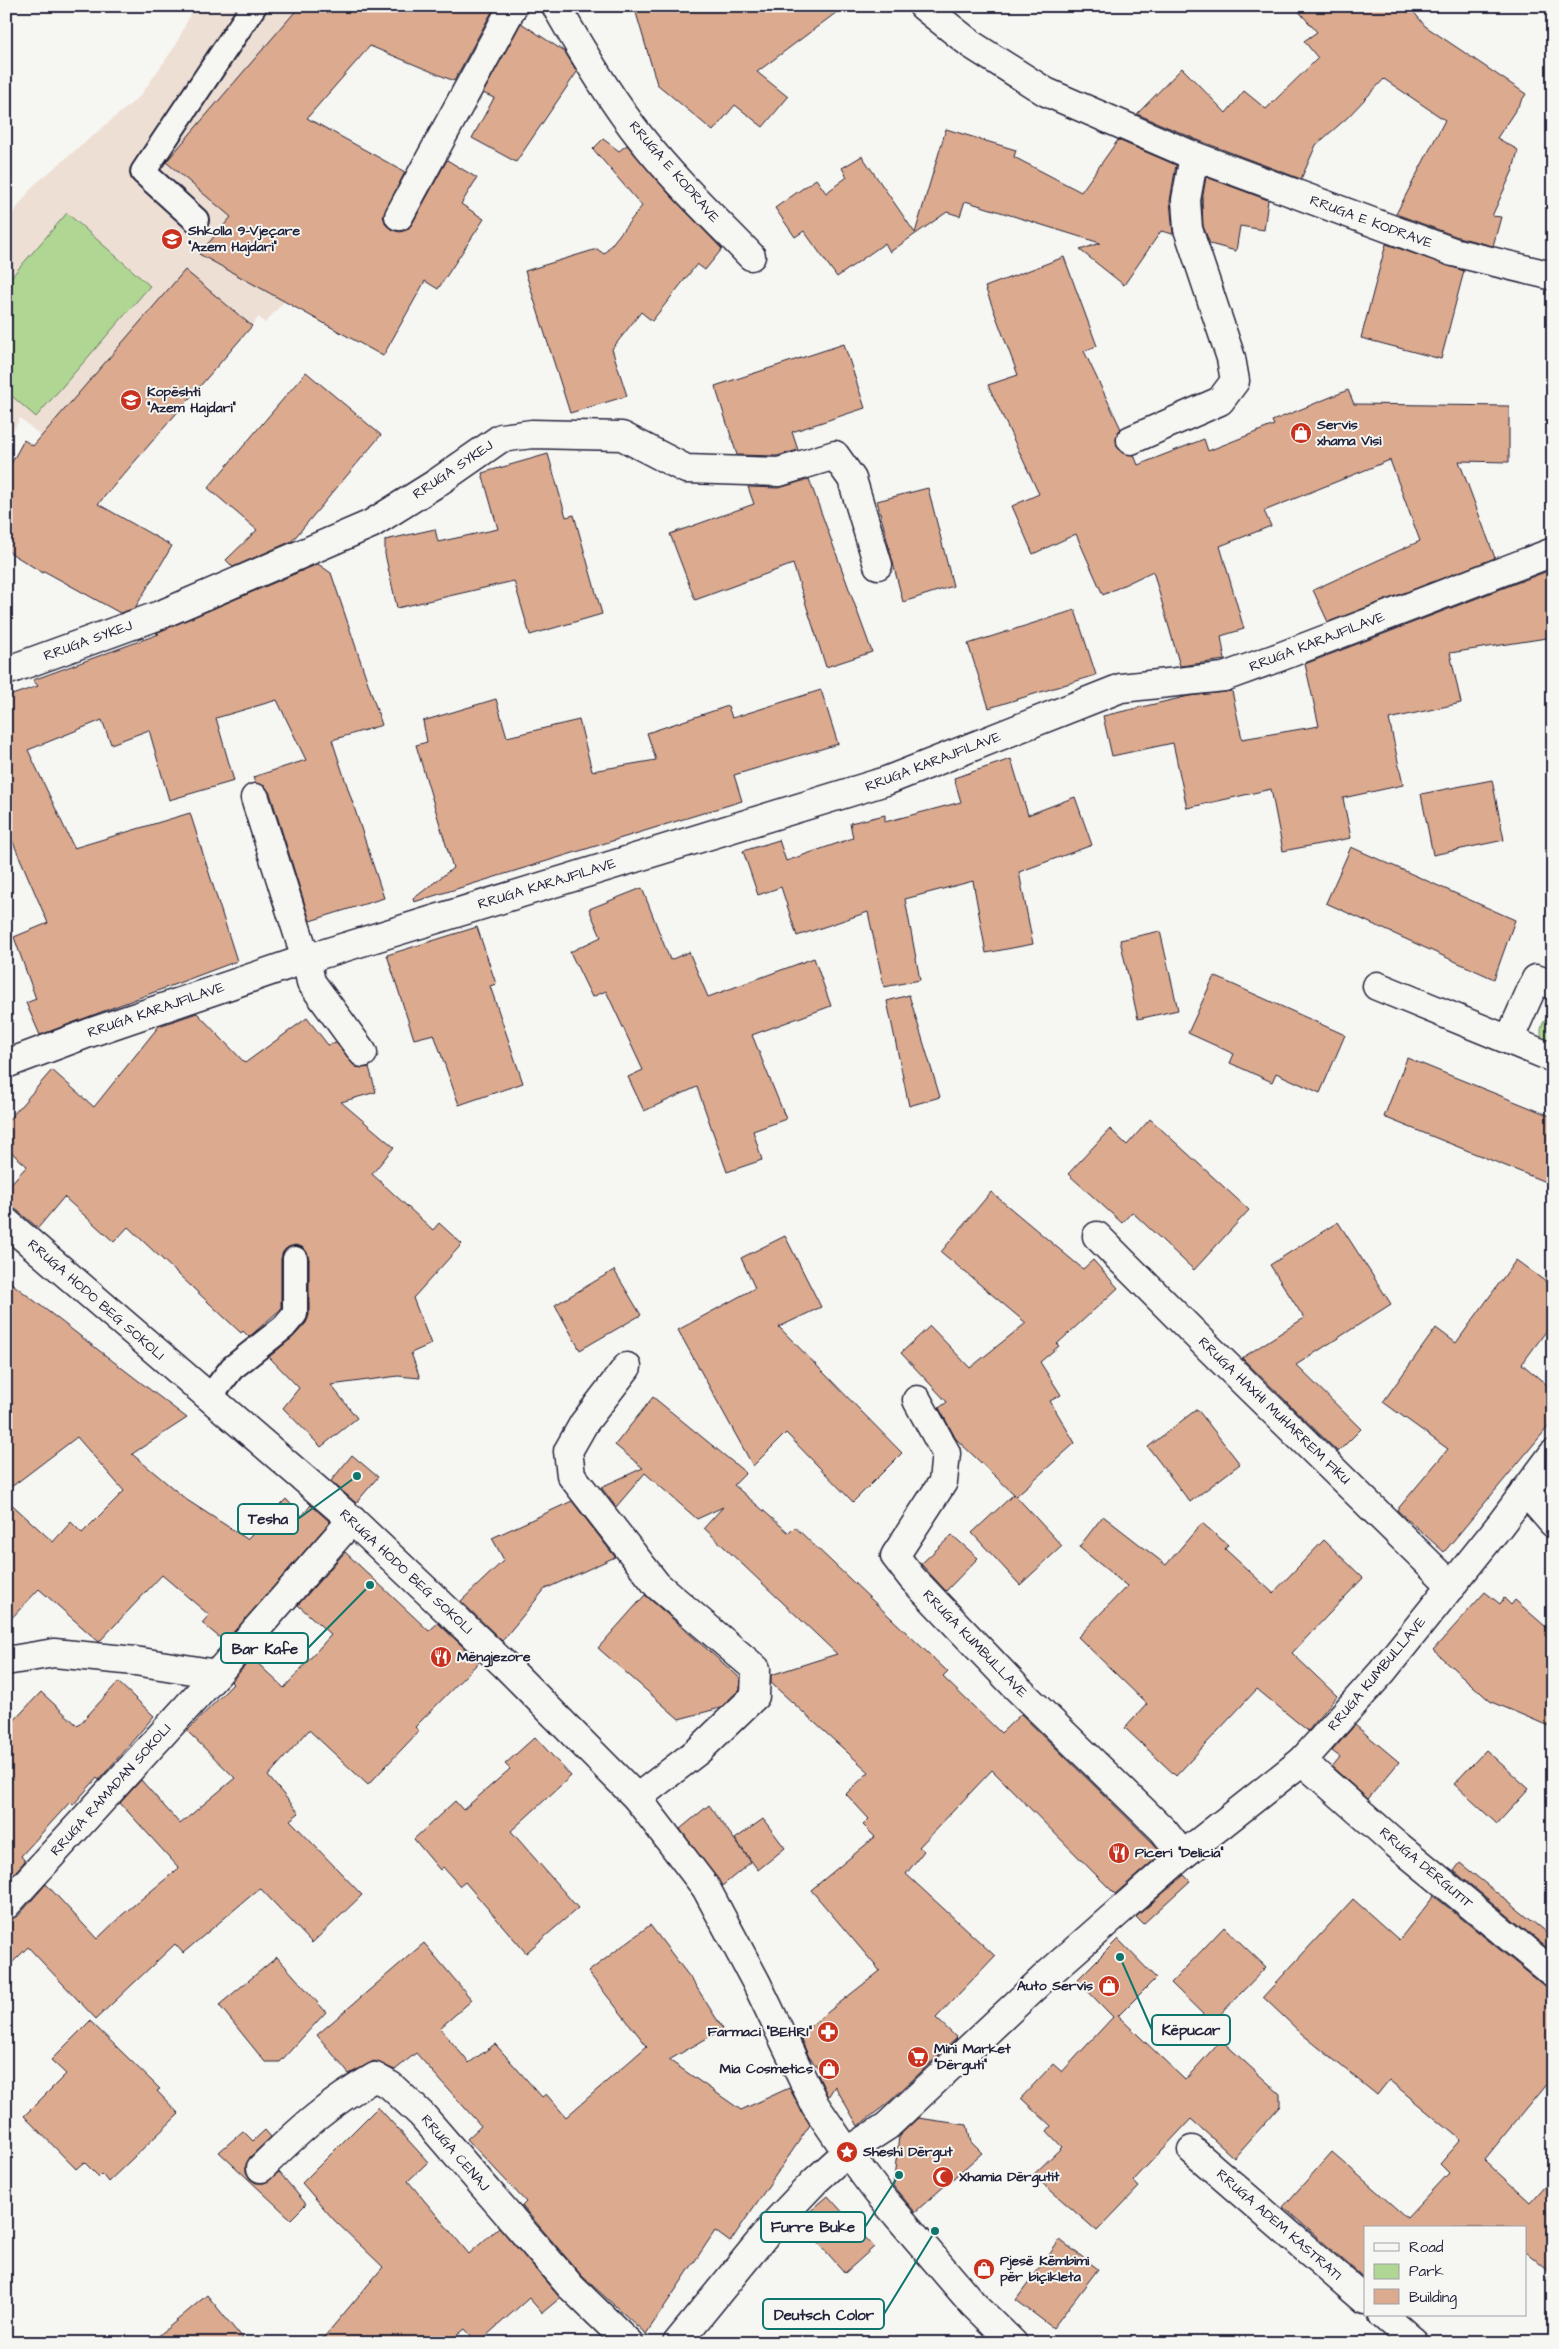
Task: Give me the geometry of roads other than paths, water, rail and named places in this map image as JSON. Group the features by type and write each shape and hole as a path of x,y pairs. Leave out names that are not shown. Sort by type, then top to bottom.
{"street":[{"path":"399,216 513,6"},
{"name":"RRUGA E KODRAVE","path":"556,6 574,38 641,138 688,191 751,256"},
{"name":"RRUGA E KODRAVE","path":"923,6 972,44 1046,92 1194,156 1453,252 1553,276"},
{"path":"1131,440 1220,401 1234,380 1231,358 1188,229 1186,200 1194,156"},
{"name":"RRUGA SYKEJ","path":"6,671 160,615 370,524 435,484 501,438 532,434 622,436 686,469 779,472 835,455 852,479 878,565"},
{"name":"RRUGA KARAJFILAVE","path":"6,1064 89,1033 306,959 886,781 1121,688 1224,677 1553,552"},
{"path":"255,798 306,959 311,982 363,1053"},
{"path":"1509,1040 1536,979 1553,985"},
{"path":"1377,986 1553,1058"},
{"name":"RRUGA HODO BEG SOKOLI","path":"6,1222 352,1520 506,1665 636,1798 706,1888 756,1982 815,2105 847,2152 878,2193 973,2304 1013,2343"},
{"name":"RRUGA HAXHI MUHARREM FIKU","path":"1096,1236 1452,1586"},
{"path":"626,1367 584,1423 568,1451 572,1475 657,1586 756,1669 754,1696 698,1751 636,1798"},
{"name":"RRUGA KUMBULLAVE","path":"917,1400 946,1453 943,1482 895,1556 912,1578 1015,1686 1163,1830 1183,1855"},
{"name":"RRUGA KUMBULLAVE","path":"677,2343 775,2223 815,2181 847,2152 887,2126 1047,1975 1183,1855 1302,1761 1382,1672 1452,1586 1553,1454"},
{"path":"1524,1491 1553,1524"},
{"name":"RRUGA RAMADAN SOKOLI","path":"6,1905 217,1674 352,1520"},
{"path":"6,1661 54,1653 135,1661 217,1674"},
{"name":"RRUGA DËRGUTIT","path":"1302,1761 1396,1844 1553,1973"},
{"name":"RRUGA CENAJ","path":"261,2168 305,2124 354,2089 375,2077 392,2086 422,2114 571,2288 629,2343"},
{"name":"RRUGA ADEM KASTRATI","path":"1192,2150 1364,2299"},
{"path":"1384,2316 1415,2343"}],"lane":[{"path":"196,220 143,172 254,6"},
{"path":"209,1398 232,1368 284,1327 295,1314 295,1259"}],"place":[{"name":"Shkolla 9-Vjeçare \"Azem Hajdari\"","path":"172,239"},
{"name":"Kopështi \"Azem Hajdari\"","path":"131,400"},
{"name":"Servis xhama Visi","path":"1301,433"},
{"name":"Tesha","path":"357,1476"},
{"name":"Bar Kafe","path":"370,1585"},
{"name":"Mëngjezore","path":"441,1657"},
{"name":"Piceri \"Delicia\"","path":"1119,1853"},
{"name":"Këpucar","path":"1120,1957"},
{"name":"Auto Servis","path":"1109,1986"},
{"name":"Farmaci \"BEHRI\"","path":"828,2032"},
{"name":"Mini Market \"Dërguti\"","path":"918,2057"},
{"name":"Mia Cosmetics","path":"829,2069"},
{"name":"Sheshi Dërgut","path":"847,2152"},
{"name":"Furre Buke","path":"899,2175"},
{"name":"Xhamia Dërgutit","path":"943,2177"},
{"name":"Deutsch Color","path":"935,2231"},
{"name":"Pjesë Këmbimi për biçikleta","path":"984,2269"}]}
